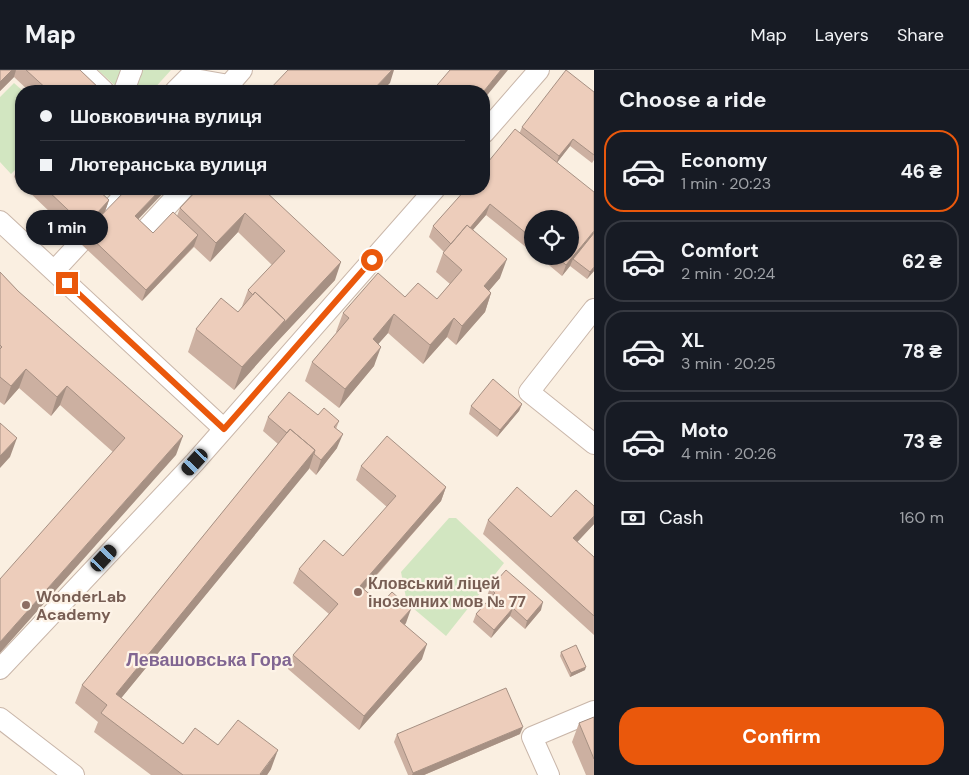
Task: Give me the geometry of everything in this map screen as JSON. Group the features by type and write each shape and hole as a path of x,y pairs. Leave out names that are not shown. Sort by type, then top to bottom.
{"street":[{"path":"82,70 98,85"},
{"path":"126,85 132,70"},
{"path":"208,70 229,85"},
{"path":"229,85 242,70"},
{"path":"490,126 539,70"},
{"path":"181,85 188,78 229,85"},
{"path":"54,271 124,195"},
{"path":"147,228 177,195"},
{"path":"0,669 195,462 430,195"},
{"path":"0,221 224,429"},
{"path":"594,309 529,392 594,444"},
{"path":"548,775 532,737 594,711"},
{"path":"0,718 74,775"}],"green space":[{"path":"98,70 171,70 157,85 114,85"},
{"path":"14,83 16,85 15,170 11,174 0,162 0,97"},
{"path":"449,518 456,518 504,563 446,636 407,603 401,572"}],"building":[{"path":"0,70 12,70 0,82"},
{"path":"26,70 80,70 96,85 42,85"},
{"path":"288,70 392,70 378,85 274,85"},
{"path":"450,70 501,70 489,85 437,85"},
{"path":"566,70 594,92 594,155 573,139 559,156 522,127"},
{"path":"515,129 594,192 594,231 579,249 579,210 524,210 524,232 490,204 470,228 467,225 451,244 433,226 461,195 490,195 490,160"},
{"path":"52,195 104,195 109,200 85,226"},
{"path":"121,195 155,195 135,216 153,233 173,212 198,235 146,290 85,232"},
{"path":"192,195 269,195 341,262 283,324 285,320 255,292 253,295 248,290 285,251 245,213 216,243 180,208"},
{"path":"467,225 507,259 484,286 491,293 462,326 454,318 430,345 394,314 373,339 381,347 345,389 312,362 349,318 343,313 378,273 405,297 418,283 437,299 462,270 443,253"},
{"path":"594,233 594,267 590,272 579,264 579,252"},
{"path":"0,272 18,291 183,436 0,642 0,579 125,438 67,386 57,397 26,369 11,386 0,377 0,349 2,347 0,345"},
{"path":"255,292 285,320 242,367 196,329 221,298 238,312"},
{"path":"493,379 522,404 500,430 471,406"},
{"path":"289,392 318,415 324,408 339,421 334,427 343,434 321,460 314,454 315,450 290,429 287,433 268,417"},
{"path":"0,423 17,438 0,456"},
{"path":"290,429 315,450 116,694 183,744 195,728 218,745 238,720 278,750 261,775 183,775 101,713 107,705 82,685"},
{"path":"387,436 446,487 360,586 381,604 392,592 411,609 400,621 427,644 364,716 293,655 338,604 299,569 324,540 343,556 396,496 361,466"},
{"path":"517,487 551,517 576,490 594,506 594,516 573,538 594,557 594,616 488,520"},
{"path":"506,570 543,602 527,621 513,608 494,630 476,614 495,593 490,588"},
{"path":"576,645 586,667 571,673 561,652"},
{"path":"506,688 523,727 413,773 397,734"},
{"path":"594,717 594,759 579,723"}],"place":[{"name":"Кловський ліцей іноземних мов № 77","path":"358,592"},
{"name":"WonderLab Academy","path":"26,605"}],"district":[{"name":"Левашовська Гора","path":"209,660"}],"route":[{"path":"67,283 224,429 372,260"}]}
